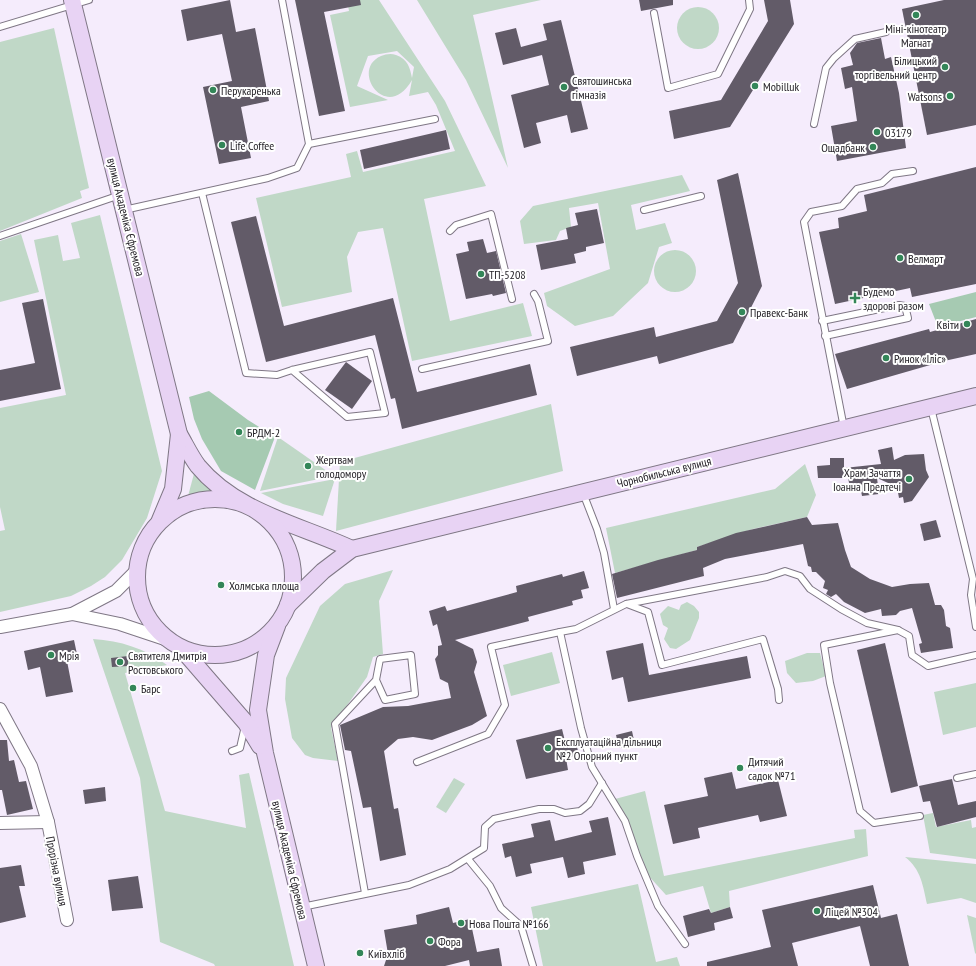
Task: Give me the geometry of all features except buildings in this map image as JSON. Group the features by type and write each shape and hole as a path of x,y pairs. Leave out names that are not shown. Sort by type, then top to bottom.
{"main road":[{"name":"вулиця Академіка Єфремова","path":"72,3 179,434 198,466 223,489 252,508"},
{"name":"Чорнобильська вулиця","path":"288,605 323,571 352,549 976,396"},
{"name":"вулиця Академіка Єфремова","path":"159,522 173,489 179,434"},
{"path":"252,508 270,521 283,540 291,560 293,583 288,605 278,623 271,632 251,647 228,655 204,655 174,644 150,621 144,612 139,597 137,570 143,545 159,522 180,507 204,499 228,500 252,508 352,549"},
{"name":"вулиця Академіка Єфремова","path":"278,623 266,655 258,710 265,754 316,966"},
{"name":"вулиця Академіка Єфремова","path":"174,644 246,723 265,754"}],"street":[{"path":"0,627 72,614 116,591 137,570"},
{"path":"72,614 120,624 174,644"},
{"name":"Прорізна вулиця","path":"0,709 31,766 48,822 67,920"},
{"name":"Прорізна вулиця","path":"0,823 48,822"}],"lane":[{"path":"0,27 72,3 88,0"},
{"path":"0,236 122,203 202,192 268,178 297,168 309,144 282,0"},
{"path":"654,13 668,88 718,74 750,10 749,0"},
{"path":"814,124 826,68 834,58 855,39 886,32"},
{"path":"309,144 435,119"},
{"path":"844,428 822,321 804,222 811,212 842,206 857,189 882,183 892,174 912,171"},
{"path":"202,192 246,373 277,375 292,370 370,352 386,413 347,417 292,370"},
{"path":"644,210 701,196"},
{"path":"450,231 456,225 491,214 512,298"},
{"path":"422,369 548,341 538,300 534,294"},
{"path":"822,321 899,305 905,306 908,318 825,336"},
{"path":"931,407 973,579 971,595 976,627"},
{"path":"582,493 597,529 602,547 614,609"},
{"path":"417,762 488,734 505,705 491,647 576,629 626,604 767,577 785,570 800,576 810,589 867,623 898,630 908,636 912,655 928,666 976,655"},
{"path":"626,604 648,612 662,665 685,661 763,639 778,689 779,700"},
{"path":"898,630 824,645 830,683 860,811 874,823 920,816"},
{"path":"560,632 581,728 592,767 626,821 637,856 658,906 686,944"},
{"path":"365,892 335,724 376,680 380,659 411,656 415,694 385,700 376,680"},
{"path":"232,751 240,748 246,723"},
{"path":"957,778 976,774"},
{"path":"302,908 365,892 408,884 450,869 484,848 485,827 494,819 539,809 554,809 565,813 580,811 589,804 602,783"},
{"path":"468,859 490,886 501,908 521,926 533,966"}],"green space":[{"path":"347,0 379,0 445,101 486,186 424,199 450,321 523,303 532,336 412,361 383,228 358,232 347,257 352,292 282,307 256,198 351,177 346,154 357,151 363,172 455,151 436,105 428,92 409,96 412,80 402,92 392,97 383,95 375,90 370,81 369,72 372,63 381,56 394,54 406,61 412,78 414,67 397,51 368,56 357,86 388,100 350,107 330,15 349,11"},
{"path":"417,0 541,0 473,15 508,168 466,80"},
{"path":"694,7 702,7 710,10 716,16 719,28 716,40 710,46 702,49 694,49 686,46 680,40 677,32 677,24 680,16 686,10"},
{"path":"54,28 89,188 80,191 82,198 0,231 0,42"},
{"path":"682,175 690,191 631,205 636,230 665,223 672,243 659,247 648,283 613,316 575,326 547,306 544,293 610,269 598,203 569,208 571,227 560,231 556,240 524,244 520,221 533,206"},
{"path":"100,215 162,471 147,518 122,560 105,577 71,596 0,612 0,531 5,530 0,507 0,408 66,395 34,240 58,235 63,261 80,258 71,223"},
{"path":"21,234 39,292 0,302 0,241"},
{"path":"671,250 679,250 687,253 693,259 696,271 693,283 687,289 679,292 671,292 663,289 657,283 654,275 654,267 657,259 663,253"},
{"path":"976,292 976,317 938,327 929,304"},
{"path":"209,391 248,420 275,437 255,490 221,471 202,439 194,419 189,397"},
{"path":"551,404 563,471 336,531 340,462"},
{"path":"278,437 334,476 260,491"},
{"path":"805,464 816,495 807,517 753,529 697,547 697,550 615,573 606,528 775,489"},
{"path":"195,470 211,491 188,496"},
{"path":"335,479 323,516 283,504 261,493"},
{"path":"393,570 379,601 383,654 373,657 367,677 331,728 338,761 313,758 305,755 292,738 285,699 286,678 320,606 345,584"},
{"path":"687,602 694,606 699,612 699,618 690,640 676,649 670,648 664,639 668,628 663,625 660,614 668,606 679,610 681,605"},
{"path":"93,639 132,646 150,654 167,665 125,673 165,811 246,828 239,775 249,773 294,966 215,966 214,964 160,942 140,778"},
{"path":"552,652 560,683 511,696 503,665"},
{"path":"807,653 820,653 826,676 813,681 796,683 787,673 785,661"},
{"path":"976,683 976,727 943,735 934,692"},
{"path":"454,778 465,784 446,813 436,807"},
{"path":"645,791 664,876 855,838 854,830 866,829 868,856 729,891 730,907 711,913 703,886 666,895 646,873 628,823 615,799"},
{"path":"933,813 936,827 971,820 972,828 976,827 976,859 930,853 923,815"},
{"path":"905,857 976,864 976,903 961,898 927,904 918,872"},
{"path":"638,884 656,962 677,957 680,966 543,966 531,907"},
{"path":"967,915 976,918 976,954 975,953"}],"place":[{"name":"Міні-кінотеатр Магнат","path":"916,15"},
{"name":"Білицький торгівельний центр","path":"945,67"},
{"name":"Mobilluk","path":"755,86"},
{"name":"Святошинська гімназія","path":"564,87"},
{"name":"Перукаренька","path":"213,90"},
{"name":"Watsons","path":"950,96"},
{"name":"03179","path":"877,132"},
{"name":"Life Coffee","path":"222,145"},
{"name":"Ощадбанк","path":"873,147"},
{"name":"Велмарт","path":"900,258"},
{"name":"ТП-5208","path":"481,274"},
{"name":"Будемо здорові разом","path":"855,298"},
{"name":"Правекс-Банк","path":"742,312"},
{"name":"Квіти","path":"967,324"},
{"name":"Ринок «Іліс»","path":"886,358"},
{"name":"БРДМ-2","path":"239,432"},
{"name":"Жертвам голодомору","path":"308,466"},
{"name":"Храм Зачаття Іоанна Предтечі","path":"909,479"},
{"name":"Холмська площа","path":"221,585"},
{"name":"Мрія","path":"51,655"},
{"name":"Святителя Дмитрія Ростовського","path":"120,662"},
{"name":"Барс","path":"133,688"},
{"name":"Експлуатаційна дільниця №2 Опорний пункт","path":"548,748"},
{"name":"Дитячий садок №71","path":"740,768"},
{"name":"Ліцей №304","path":"817,911"},
{"name":"Нова Пошта №166","path":"461,923"},
{"name":"Фора","path":"430,941"},
{"name":"Київхліб","path":"360,953"}]}
